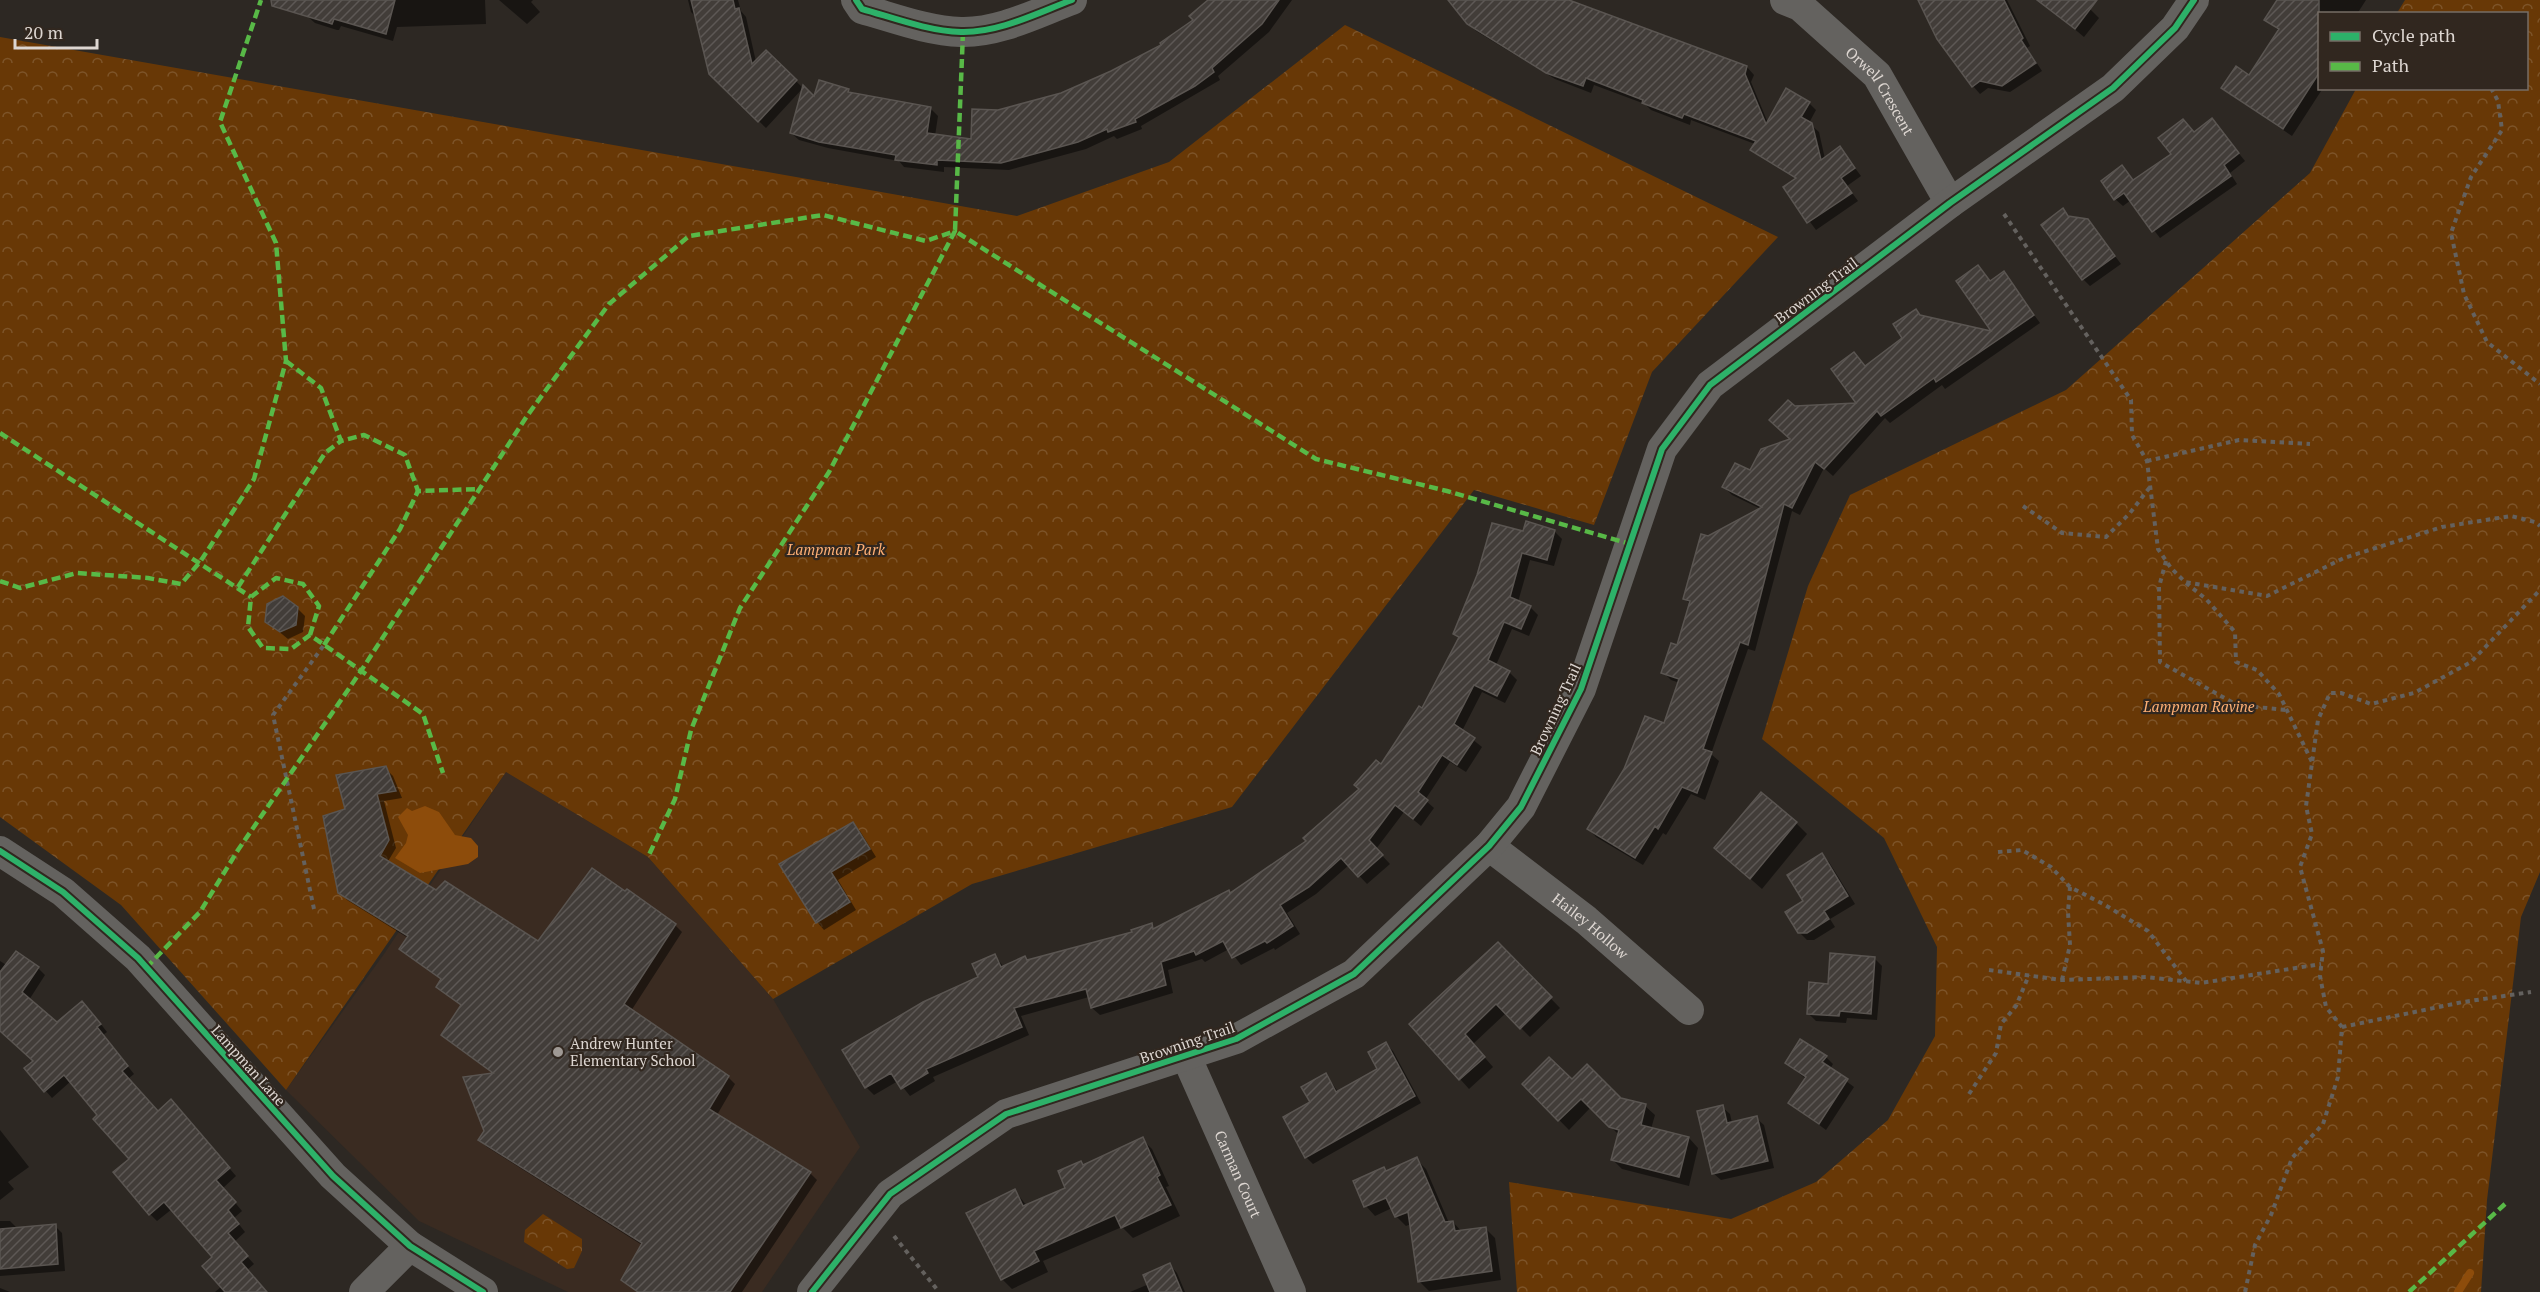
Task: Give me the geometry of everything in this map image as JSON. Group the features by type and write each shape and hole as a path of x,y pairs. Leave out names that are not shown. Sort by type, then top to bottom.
{"street":[{"path":"856,0 862,9 934,28 963,32 1007,25 1072,0"},
{"name":"Browning Trail","path":"812,1292 890,1194 1006,1114 1236,1039 1354,974 1489,846 1521,807 1581,689 1662,449 1710,385 1950,203 2113,88 2175,28 2194,0"},
{"name":"Orwell Crescent","path":"1796,2 1877,75 1950,203"},
{"name":"Hailey Hollow","path":"1489,846 1586,920 1689,1010"},
{"name":"Lampman Lane","path":"0,851 63,892 138,958 333,1176 410,1246 483,1292"},
{"name":"Carman Court","path":"1185,1056 1291,1292"},
{"path":"364,1292 410,1246"}],"path":[{"path":"2492,90 2498,101 2502,130 2471,177 2451,233 2464,294 2487,342 2540,384"},
{"path":"2004,214 2131,400 2132,435 2147,461 2158,549 2185,582 2206,599 2235,632 2236,662 2257,670 2279,694 2312,763"},
{"path":"2147,461 2239,440 2310,444"},
{"path":"2023,506 2062,533 2106,537 2130,513 2150,486"},
{"path":"2185,582 2267,596 2344,558 2442,527 2511,516 2535,522 2540,526"},
{"path":"2166,560 2159,587 2160,662 2237,705 2286,710"},
{"path":"2245,1292 2255,1245 2271,1215 2292,1158 2323,1124 2338,1077 2342,1027 2326,1007 2320,976 2323,951 2300,867 2312,834 2306,806 2318,720 2330,693 2341,693 2371,704 2414,693 2471,662 2540,590"},
{"path":"314,909 273,715 324,645"},
{"path":"1998,852 2022,850 2051,867 2070,887 2148,931 2187,982"},
{"path":"2062,980 2070,945 2068,912 2070,887"},
{"path":"1989,970 2062,980 2146,977 2201,983 2321,964"},
{"path":"1969,1094 1996,1053 2001,1024 2016,1006 2029,975"},
{"path":"2342,1027 2463,1002 2531,992"},
{"path":"874,1212 939,1292"}],"shaded area":[{"name":"Andrew Hunter Elementary School","path":"506,772 648,857 773,999 860,1147 762,1292 568,1292 419,1221 286,1090 384,954"},
{"path":"425,806 439,812 455,835 471,838 478,846 478,857 468,864 420,873 395,858 406,843 408,835 398,817 407,808 412,811"}],"green space":[{"name":"Lampman Ravine","path":"2405,0 2540,0 2540,872 2521,917 2487,1200 2481,1292 1517,1292 1509,1182 1731,1219 1816,1182 1888,1120 1935,1036 1937,947 1884,838 1762,739 1808,586 1850,495 2066,390 2310,173 2355,90 2528,90 2528,12 2398,12"},
{"name":"Lampman Park","path":"1345,25 1778,237 1652,372 1594,525 1474,490 1232,807 972,884 773,999 648,857 506,772 286,1090 121,905 0,817 0,37 1017,216 1169,162"},
{"path":"543,1214 582,1239 582,1251 574,1268 567,1269 524,1242 525,1230"}],"building":[{"path":"271,0 395,0 386,34 334,19 332,24 272,6"},
{"path":"691,0 733,0 735,9 739,8 752,64 766,50 797,80 758,122 709,74"},
{"path":"1208,0 1279,0 1262,24 1212,68 1214,72 1195,86 1135,119 1136,122 1108,132 1107,129 1078,142 1001,163 937,160 937,165 895,160 896,155 819,142 790,133 803,85 814,96 819,80 849,89 848,92 931,107 927,133 971,139 972,109 998,110 1061,93 1111,71 1161,45 1160,43 1193,20 1189,16"},
{"path":"1448,0 1569,0 1747,66 1745,74 1766,124 1786,88 1810,102 1801,117 1812,123 1821,160 1840,146 1855,168 1841,178 1852,193 1807,223 1783,187 1796,178 1750,150 1756,141 1684,114 1682,118 1586,78 1583,86 1546,73 1467,24"},
{"path":"1918,0 2004,0 2023,38 2021,40 2036,63 2002,86 1980,81 1972,87 1937,39"},
{"path":"2037,0 2097,0 2075,29"},
{"path":"2277,0 2319,0 2318,75 2283,129 2221,88 2236,66 2249,75 2279,29 2264,20"},
{"path":"2212,118 2239,153 2224,165 2231,176 2152,232 2124,193 2114,200 2101,181 2122,165 2133,180 2171,154 2158,138 2183,119 2194,132"},
{"path":"2063,208 2068,216 2088,219 2115,256 2082,280 2041,225"},
{"path":"1978,265 1990,281 2004,271 2034,315 1936,382 1934,378 1881,416 1877,411 1824,469 1815,462 1792,508 1784,504 1748,645 1740,642 1703,749 1712,752 1697,793 1682,787 1658,829 1655,826 1635,858 1587,829 1624,769 1645,716 1664,723 1679,679 1661,673 1671,643 1677,645 1690,601 1683,599 1701,534 1708,536 1762,507 1722,487 1735,463 1750,470 1761,449 1790,439 1769,420 1788,400 1795,406 1856,403 1831,369 1854,352 1865,366 1902,338 1893,324 1916,309 1920,315 1991,331 1956,281"},
{"path":"1526,521 1555,530 1547,560 1522,553 1510,597 1531,606 1521,629 1504,622 1488,660 1510,671 1497,696 1474,685 1454,724 1475,738 1457,765 1442,755 1418,792 1428,800 1413,819 1395,805 1369,840 1383,855 1358,877 1341,858 1309,887 1280,905 1293,926 1267,943 1265,941 1232,958 1223,941 1196,955 1194,951 1161,962 1166,985 1091,1008 1086,989 1014,1008 1022,1027 926,1069 928,1073 901,1089 891,1073 865,1088 842,1050 923,1002 978,977 972,964 995,954 1001,967 1025,956 1027,960 1132,932 1131,930 1152,923 1153,929 1229,890 1230,893 1306,841 1303,838 1359,789 1354,785 1376,760 1381,764 1419,706 1422,708 1459,637 1453,634 1477,575 1492,523 1523,531"},
{"path":"283,596 298,607 296,625 280,632 265,622 267,604"},
{"path":"386,766 396,791 377,794 389,840 380,856 436,890 445,881 538,941 592,868 625,891 627,889 676,924 624,1004 729,1076 709,1109 811,1172 730,1292 638,1292 621,1280 642,1243 478,1140 484,1131 463,1077 493,1073 441,1035 461,1005 436,987 441,979 399,949 408,936 338,893 323,816 345,809 336,775"},
{"path":"1761,792 1797,822 1750,879 1714,848"},
{"path":"853,822 870,849 831,872 850,902 816,923 779,864"},
{"path":"1822,853 1848,896 1824,911 1829,919 1807,933 1798,933 1785,912 1803,901 1787,875"},
{"path":"1498,942 1552,997 1520,1029 1496,1004 1465,1034 1485,1057 1459,1080 1409,1024"},
{"path":"16,951 39,967 22,992 57,1022 82,1001 101,1024 97,1027 128,1066 122,1071 158,1111 171,1099 230,1168 216,1180 236,1202 228,1210 239,1224 228,1233 248,1256 241,1262 267,1292 225,1292 202,1266 212,1257 164,1202 149,1215 113,1172 129,1159 93,1119 97,1115 64,1075 44,1092 24,1068 33,1061 0,1031 0,972"},
{"path":"1830,953 1875,957 1871,1014 1840,1011 1839,1016 1807,1014 1809,982 1828,984"},
{"path":"1800,1039 1827,1056 1822,1062 1848,1079 1819,1124 1788,1103 1806,1077 1785,1063"},
{"path":"1386,1042 1415,1096 1305,1158 1283,1117 1310,1102 1301,1087 1326,1073 1336,1092 1377,1069 1368,1052"},
{"path":"1549,1057 1572,1079 1587,1064 1621,1098 1646,1104 1641,1125 1689,1137 1679,1177 1611,1160 1619,1130 1609,1127 1581,1099 1558,1121 1522,1084"},
{"path":"1723,1105 1727,1123 1757,1116 1768,1161 1712,1174 1697,1111"},
{"path":"1143,1137 1160,1175 1157,1177 1171,1205 1121,1228 1115,1215 1034,1251 1039,1261 1001,1280 966,1213 1015,1189 1023,1206 1065,1188 1058,1171 1081,1161 1083,1165"},
{"path":"1417,1157 1445,1222 1453,1221 1455,1231 1486,1227 1492,1271 1418,1282 1408,1212 1395,1217 1386,1198 1364,1207 1353,1181 1384,1167 1386,1171"},
{"path":"56,1224 58,1264 0,1269 0,1229"},
{"path":"1170,1263 1182,1292 1150,1292 1143,1275"}],"waterway":[{"path":"2458,1292 2470,1273"}],"marked path":[{"path":"0,581 20,588 77,573 148,578 181,584 200,562 254,479 286,361 276,243 220,122 261,0"},
{"path":"963,32 955,231 1316,459 1447,491 1630,544"},
{"path":"146,968 200,912 238,850 361,671 527,416 609,304 689,236 823,215 926,241 955,231 829,472 740,608 691,730 675,799 648,857"},
{"path":"286,361 321,388 341,441 364,435 405,455 418,491 480,489"},
{"path":"0,433 251,597"},
{"path":"238,587 325,453 341,441"},
{"path":"324,645 400,529 418,491"},
{"path":"310,635 319,606 303,584 276,578 251,597 248,627 263,648 291,649 310,635 423,714 443,773"},
{"path":"2409,1292 2505,1204"}],"cycle path":[{"path":"856,0 862,9 924,27 961,32 1004,26 1072,0"},
{"path":"812,1292 890,1194 1006,1114 1236,1039 1354,974 1489,846 1521,807 1581,689 1662,449 1710,385 1950,203 2113,88 2175,28 2194,0"},
{"path":"0,851 63,892 138,958 333,1176 410,1246 483,1292"}],"place":[{"name":"Andrew Hunter Elementary School","path":"558,1052"}]}
